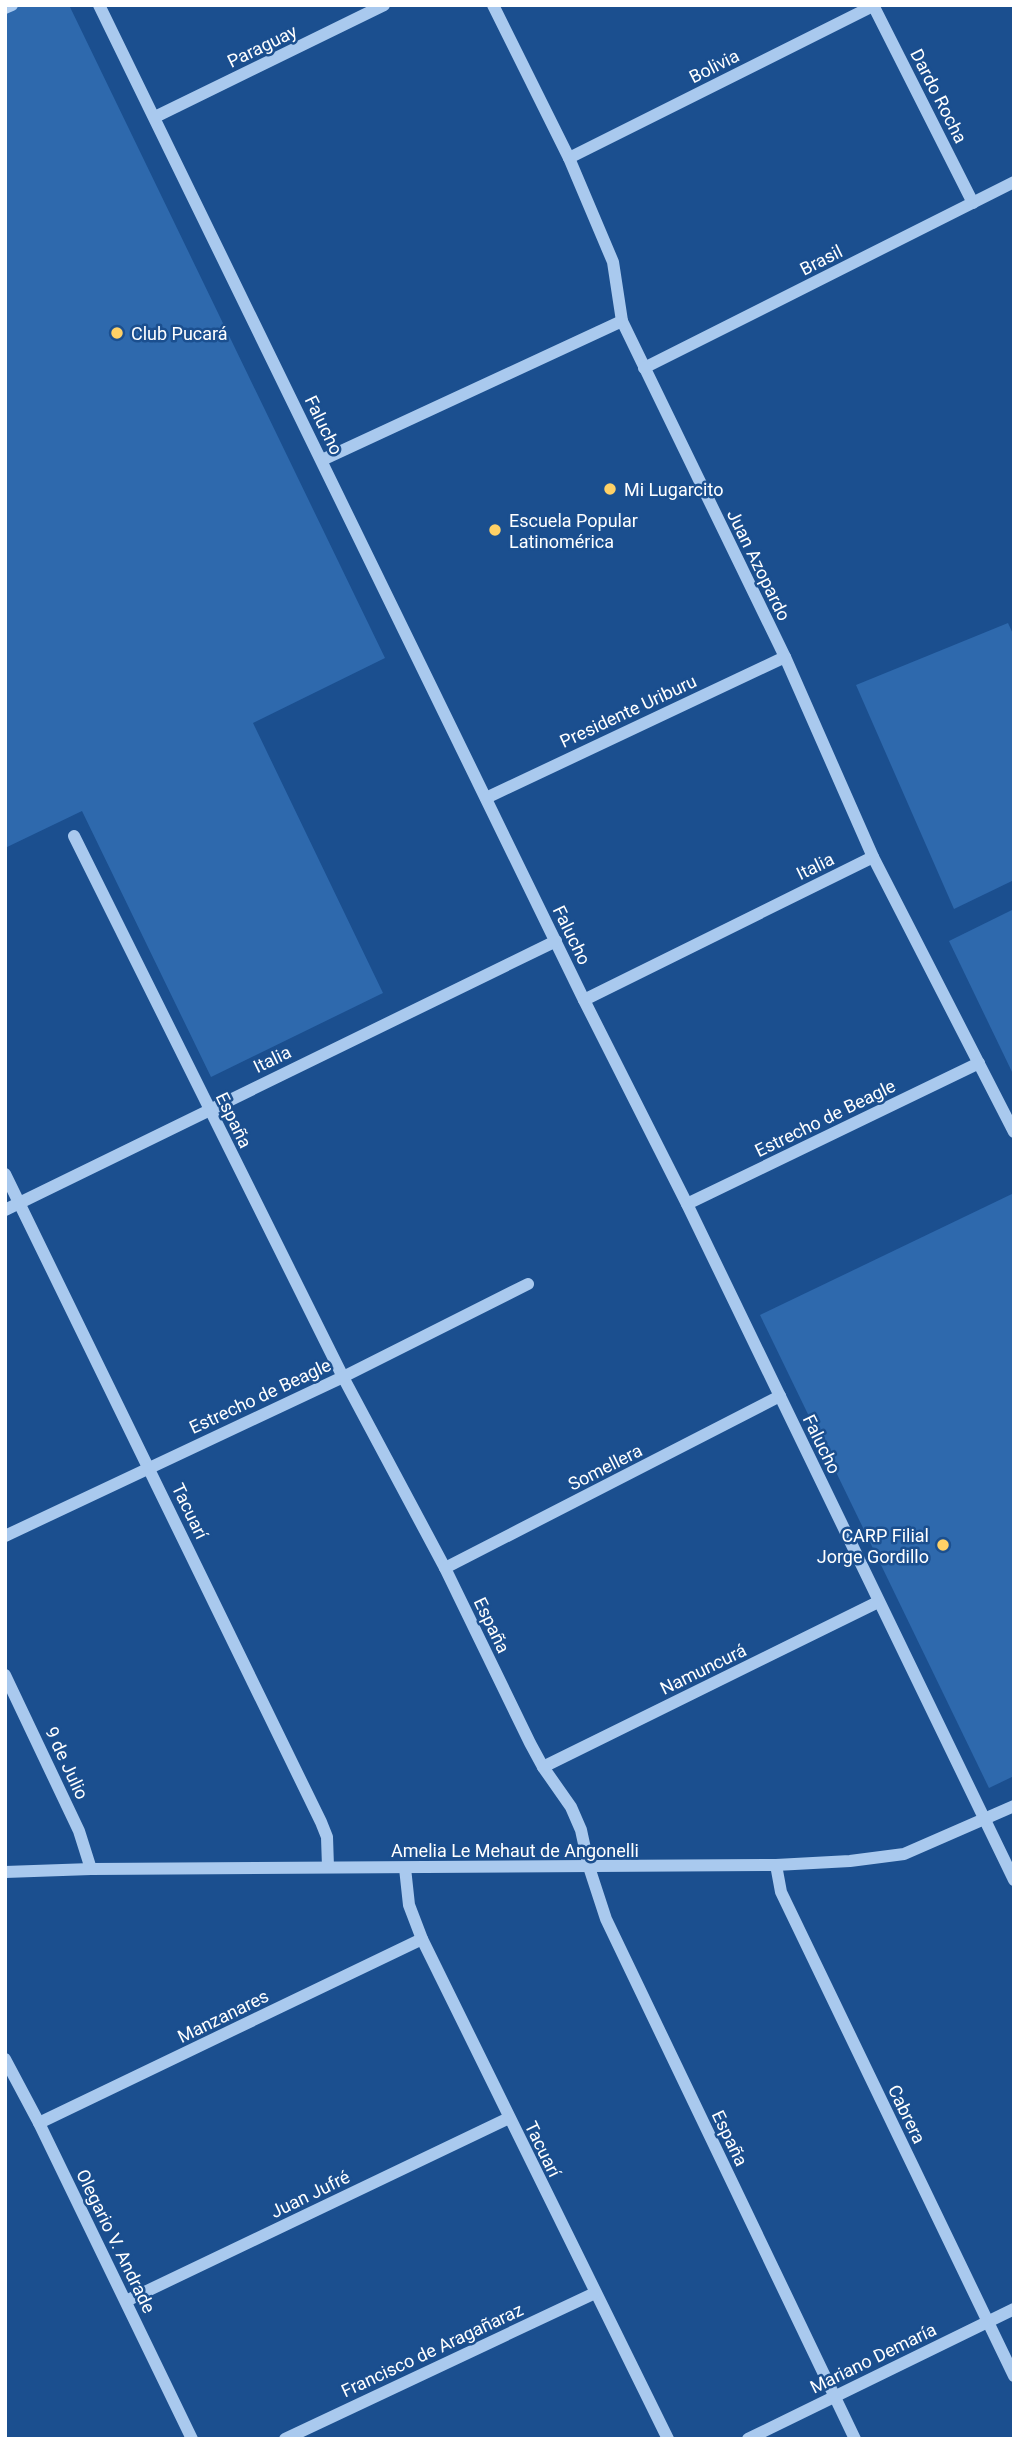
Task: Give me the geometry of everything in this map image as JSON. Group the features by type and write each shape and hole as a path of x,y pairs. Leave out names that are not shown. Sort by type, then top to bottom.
{"street":[{"path":"5,8 12,5"},
{"name":"Falucho","path":"99,5 584,1000 687,1205 1014,1880"},
{"name":"Paraguay","path":"155,117 384,5"},
{"name":"Juan Azopardo","path":"493,5 569,158 612,262 622,321 785,657 873,857 1014,1132"},
{"name":"Bolivia","path":"569,158 874,6"},
{"name":"Dardo Rocha","path":"874,6 973,203"},
{"name":"Brasil","path":"644,368 1014,182"},
{"path":"322,460 622,321"},
{"name":"Presidente Uriburu","path":"486,798 785,657"},
{"name":"España","path":"74,836 343,1377 445,1568 543,1767 571,1807 581,1830 589,1867 606,1919 855,2439"},
{"name":"Italia","path":"584,1000 873,857"},
{"name":"Italia","path":"5,1210 556,941"},
{"name":"Estrecho de Beagle","path":"687,1205 979,1063"},
{"name":"Tacuarí","path":"5,1174 321,1822 327,1837 328,1867"},
{"name":"Estrecho de Beagle","path":"5,1536 343,1377 528,1284"},
{"name":"Somellera","path":"445,1568 780,1396"},
{"name":"Namuncurá","path":"543,1767 878,1602"},
{"name":"9 de Julio","path":"5,1675 79,1830 91,1869"},
{"name":"Amelia Le Mehaut de Angonelli","path":"5,1872 91,1869 776,1865 850,1861 904,1854 1014,1806"},
{"name":"Cabrera","path":"776,1865 781,1892 1014,2376"},
{"name":"Tacuarí","path":"405,1868 409,1905 422,1939 667,2439"},
{"name":"Manzanares","path":"39,2123 422,1939"},
{"name":"Olegario V. Andrade","path":"5,2059 8,2074 39,2123 192,2439"},
{"name":"Juan Jufré","path":"126,2301 509,2118"},
{"name":"Francisco de Aragañaraz","path":"285,2439 594,2293"},
{"name":"Mariano Demaría","path":"748,2439 1014,2309"}],"shaded area":[{"name":"Club Pucará","path":"13,5 69,5 385,658 253,723 383,993 211,1077 82,811 5,848 5,9"},
{"path":"1008,623 1014,636 1014,880 954,909 856,685"},
{"path":"1014,909 1014,1076 949,941"},
{"name":"CARP Filial Jorge Gordillo","path":"1014,1193 1014,1776 989,1788 760,1315"}],"place":[{"name":"Club Pucará","path":"117,333"},
{"name":"Mi Lugarcito","path":"610,489"},
{"name":"Escuela Popular Latinomérica","path":"495,530"},
{"name":"CARP Filial Jorge Gordillo","path":"943,1545"}]}
